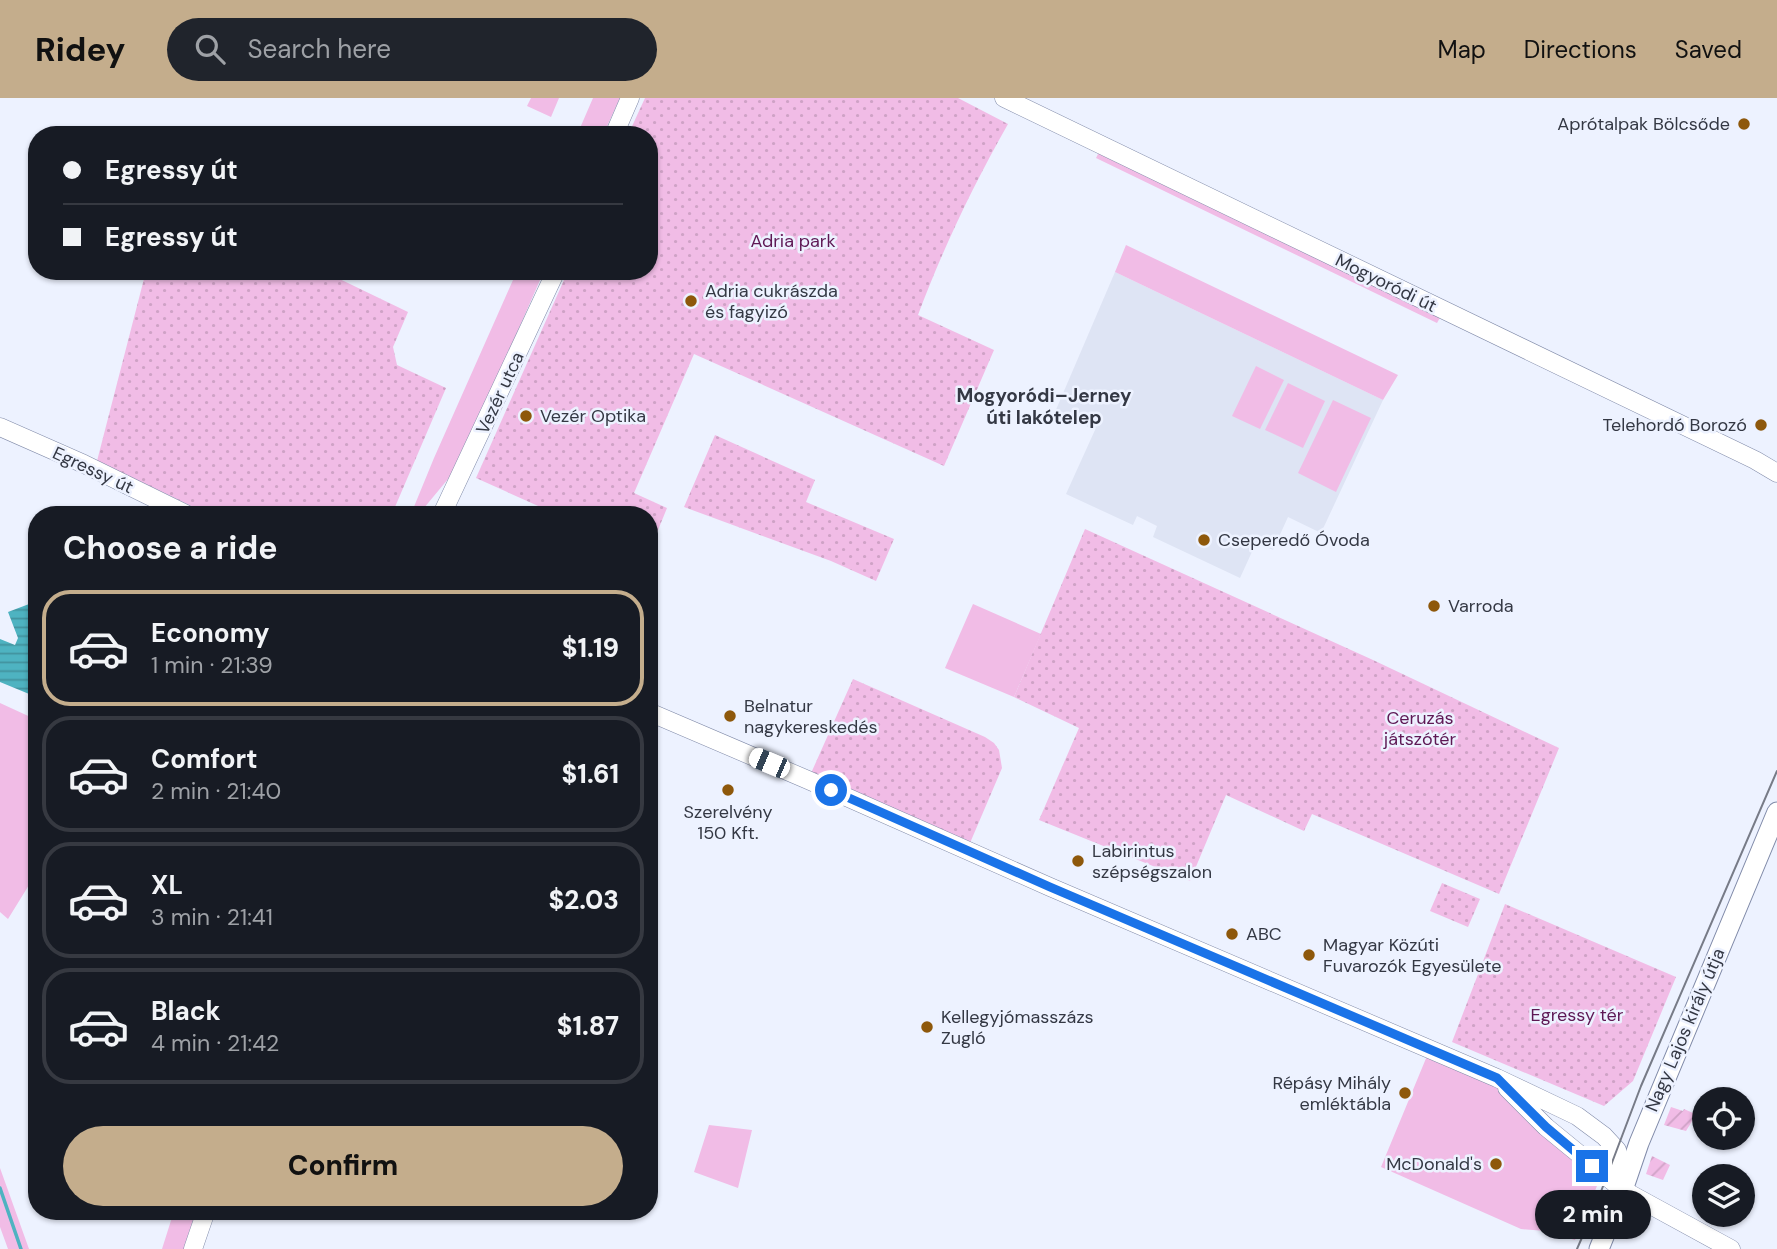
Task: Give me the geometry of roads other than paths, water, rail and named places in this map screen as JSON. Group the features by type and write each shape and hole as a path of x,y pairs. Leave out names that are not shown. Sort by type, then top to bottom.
{"main road":[{"name":"Nagy Lajos király útja","path":"1599,1249 1639,1143 1777,812"}],"street":[{"path":"618,126 630,98"},
{"name":"Mogyoródi út","path":"1004,98 1774,470"},
{"name":"Vezér utca","path":"446,506 552,280"},
{"name":"Egressy út","path":"0,427 85,464 170,506"},
{"path":"658,716 1556,1105 1589,1124 1617,1150 1623,1190"},
{"path":"1497,1078 1546,1127 1623,1190 1731,1249"},
{"path":"1546,1127 1541,1112 1546,1106 1556,1105"},
{"path":"193,1249 203,1220"}],"water":[{"path":"28,604 28,694 0,682 0,639 15,645 18,638 8,612"}],"waterway":[{"path":"0,1188 21,1249"}],"tram line":[{"path":"1577,1249 1641,1086 1777,771"}],"place":[{"name":"Aprótalpak Bölcsőde","path":"1744,124"},
{"name":"Adria cukrászda és fagyizó","path":"691,301"},
{"name":"Vezér Optika","path":"526,416"},
{"name":"Telehordó Borozó","path":"1761,425"},
{"name":"Cseperedő Óvoda","path":"1204,540"},
{"name":"Varroda","path":"1434,606"},
{"name":"Belnatur nagykereskedés","path":"730,716"},
{"name":"Szerelvény 150 Kft.","path":"728,790"},
{"name":"Labirintus szépségszalon","path":"1078,861"},
{"name":"ABC","path":"1232,934"},
{"name":"Magyar Közúti Fuvarozók Egyesülete","path":"1309,955"},
{"name":"Kellegyjómasszázs Zugló","path":"927,1027"},
{"name":"Répásy Mihály emléktábla","path":"1405,1093"},
{"name":"McDonald's","path":"1496,1164"}],"district":[{"name":"Mogyoródi–Jerney úti lakótelep","path":"1044,406"}],"park label":[{"name":"Adria park","path":"793,241"},
{"name":"Ceruzás játszótér","path":"1420,728"},
{"name":"Egressy tér","path":"1577,1015"}]}
